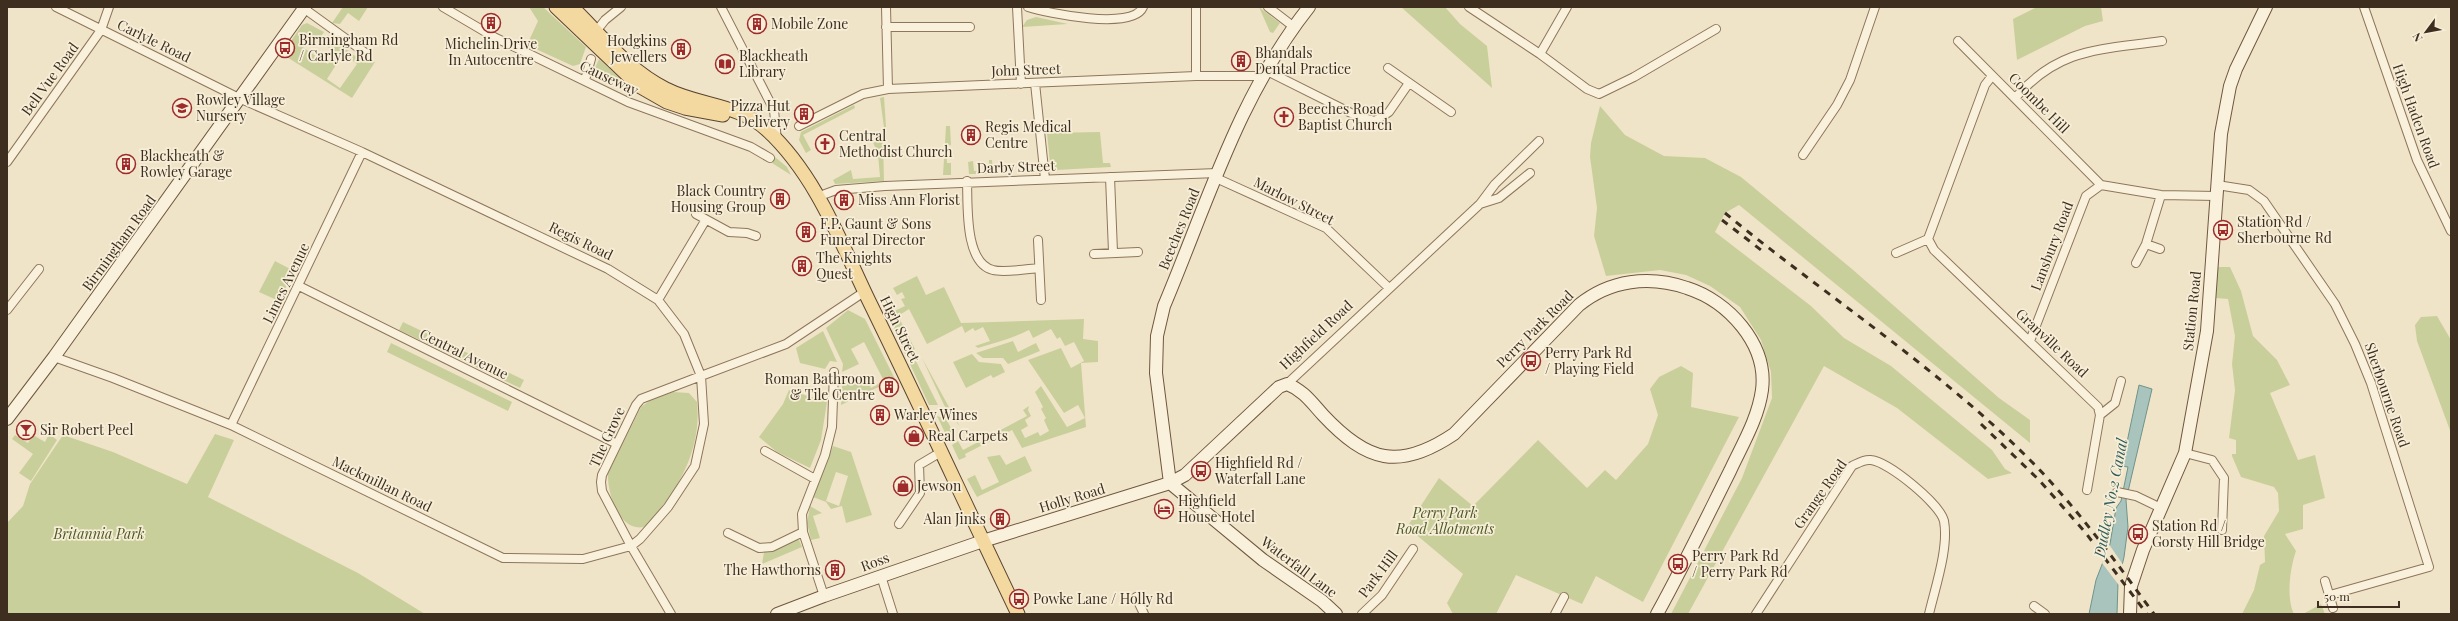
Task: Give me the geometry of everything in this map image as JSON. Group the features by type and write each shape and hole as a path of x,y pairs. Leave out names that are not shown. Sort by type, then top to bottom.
{"main road":[{"path":"556,7 624,74 639,86 667,102 698,112 720,113 742,122 776,142"},
{"path":"572,7 633,66 656,83 689,98 734,109 768,130 776,142"},
{"name":"High Street","path":"776,142 797,163 817,197 1018,614"}],"street":[{"name":"Carlyle Road","path":"56,7 241,99"},
{"name":"Bell Vue Road","path":"7,162 101,30 109,7"},
{"name":"Birmingham Road","path":"7,419 54,357 241,99 304,7 367,54"},
{"name":"Causeway","path":"443,7 494,37 628,102 751,147 770,158"},
{"path":"621,7 595,30 593,36 624,67 624,74"},
{"path":"721,7 774,110 778,133 776,142"},
{"path":"886,7 888,89"},
{"path":"1017,7 1021,84"},
{"path":"1028,7 1059,15 1113,18 1135,15 1141,11 1143,7"},
{"path":"1196,7 1196,76"},
{"path":"1268,7 1294,28"},
{"name":"Beeches Road","path":"1170,483 1156,373 1157,336 1164,306 1238,122 1265,74 1309,7"},
{"path":"1469,7 1540,54 1588,89 1599,94 1634,77 1716,29"},
{"path":"1540,54 1567,7"},
{"path":"1803,155 1837,105 1850,80 1875,7"},
{"name":"Station Road","path":"2130,614 2131,586 2143,550 2186,452 2206,331 2221,134 2230,86 2243,52 2266,7"},
{"name":"High Haden Road","path":"2364,7 2417,160 2451,232"},
{"path":"886,26 970,27"},
{"name":"Coombe Hill","path":"1958,41 1992,76 2016,97 2101,185"},
{"path":"2016,97 2043,70 2061,61 2085,52 2162,41"},
{"path":"585,80 592,59"},
{"path":"1388,68 1451,112"},
{"path":"1265,74 1357,116 1375,121 1389,112 1409,82"},
{"name":"John Street","path":"799,126 863,94 888,89 1265,74"},
{"path":"1896,253 1928,239 1985,85 1992,76"},
{"path":"1035,83 1044,179"},
{"name":"Regis Road","path":"241,99 362,152 608,269 658,300 684,334 701,376 704,424 695,466 668,507 640,539 631,546"},
{"path":"1480,204 1495,184 1538,141"},
{"name":"Limes Avenue","path":"231,425 362,152"},
{"path":"1480,204 1499,198 1530,173"},
{"name":"Darby Street","path":"817,197 836,190 967,181 1217,176"},
{"name":"Marlow Street","path":"1217,176 1326,228 1389,288"},
{"path":"1110,177 1114,252"},
{"path":"967,181 969,234 976,253 982,262 994,271 1039,268"},
{"path":"2101,185 2160,195 2216,190"},
{"name":"Lansbury Road","path":"2030,341 2086,196 2101,185"},
{"name":"Sherbourne Road","path":"2216,190 2249,190 2264,201 2335,304 2371,383 2429,567 2330,595"},
{"path":"2136,263 2146,244 2160,195"},
{"name":"Highfield Road","path":"1170,483 1185,475 1280,387 1287,384 1480,204"},
{"path":"696,214 706,221 729,232 747,233 756,236"},
{"path":"658,300 706,221"},
{"name":"Granville Road","path":"1928,239 1934,250 2091,397 2098,406 2100,415"},
{"path":"1038,240 1041,300"},
{"path":"2146,244 2160,248"},
{"path":"1094,254 1138,252"},
{"path":"7,310 39,269"},
{"name":"Perry Park Road","path":"1287,384 1298,388 1344,437 1368,452 1399,458 1414,456 1431,449 1454,434 1570,312 1596,293 1621,284 1650,280 1688,288 1720,304 1737,320 1748,336 1760,366 1762,389 1757,414 1710,513 1657,614"},
{"name":"Central Avenue","path":"299,286 617,444"},
{"path":"701,376 786,344 864,292"},
{"name":"Mackmillan Road","path":"54,357 113,378 231,425 503,558 583,559 631,546"},
{"path":"824,596 803,532 802,514 825,456 832,427 834,372"},
{"name":"The Grove","path":"631,546 602,491 602,475 636,405 641,399 701,376"},
{"path":"2087,490 2100,415 2116,403 2121,381"},
{"path":"765,451 815,479"},
{"path":"899,524 920,493 919,464 941,452"},
{"path":"2186,452 2212,460 2224,478 2222,530"},
{"name":"Grange Road","path":"1756,614 1852,466 1860,461 1870,460 1884,464 1935,504 1944,520 1945,534 1929,614"},
{"name":"Holly Road","path":"983,541 1170,483"},
{"name":"Waterfall Lane","path":"1170,483 1263,560 1322,601 1336,614"},
{"path":"2117,492 2136,496 2161,508"},
{"path":"728,533 759,548 772,547 803,532"},
{"name":"Ross","path":"777,614 801,610 824,596 983,541"},
{"path":"631,546 671,614"},
{"name":"Park Hill","path":"1362,614 1382,595 1413,549"},
{"path":"881,576 892,614"},
{"path":"2325,581 2333,608"},
{"path":"1555,614 1564,597"},
{"path":"1136,598 1144,614"},
{"path":"2034,606 2045,614"}],"green space":[{"path":"343,7 368,7 359,21 348,13 340,24 332,23"},
{"path":"529,7 543,7 586,47 580,64 573,66 527,45 538,21"},
{"path":"1259,7 1280,23 1273,33 1270,32"},
{"path":"1401,7 1445,7 1460,24 1487,46 1492,88"},
{"path":"2037,7 2101,7 2103,21 2085,26 2017,60 2013,19"},
{"path":"1036,17 1068,24 1022,27 1027,20"},
{"path":"307,23 324,32 318,41 309,35 301,46 328,64 335,52 322,43 328,35 350,52 346,56 343,54 327,79 340,88 357,64 349,58 352,54 366,63 371,59 375,62 352,98 282,54 302,25"},
{"path":"599,59 635,92 598,76 595,68"},
{"path":"884,97 887,141 883,141 884,181 835,184 833,180 851,170 853,179 880,177 878,154 872,140 885,135 880,98"},
{"path":"854,105 855,108 803,135 811,150 806,153 799,140 801,132"},
{"path":"1600,106 1625,135 1664,156 1705,158 1741,177 1852,269 1999,398 2030,420 2030,443 1739,205 1725,213 1715,232 1811,306 1844,338 1891,366 1992,450 2005,469 2012,473 1988,479 1897,408 1824,366 1688,614 1671,614 1742,478 1772,398 1771,372 1761,340 1740,307 1710,286 1686,275 1660,270 1606,276 1594,236 1597,208 1590,157 1591,143"},
{"path":"946,126 950,126 951,145 946,146 947,163 951,163 951,175 943,175"},
{"path":"1100,132 1103,163 1110,163 1111,167 1057,170 1050,164 1047,133"},
{"path":"775,157 787,167 791,175 772,163"},
{"path":"989,160 992,160 993,174 969,174 968,162 973,161 974,171 989,171"},
{"path":"275,261 294,271 279,301 259,292"},
{"path":"2217,267 2230,267 2241,291 2253,336 2277,360 2290,385 2270,393 2298,460 2315,455 2325,498 2303,505 2303,529 2285,534 2296,551 2290,583 2290,600 2294,614 2242,614 2254,590 2260,565 2265,562 2264,536 2279,511 2278,493 2274,487 2241,477 2232,456 2232,454 2236,454 2236,440 2229,438 2235,390 2232,364 2235,336 2228,299 2215,298"},
{"path":"917,276 926,295 944,287 961,323 1084,319 1083,339 1098,341 1098,362 1081,363 1086,427 1022,448 1012,430 965,454 966,457 959,460 952,445 958,441 963,450 1027,416 1023,410 1029,406 1028,410 1031,416 1025,420 1028,426 1021,430 1025,438 1038,432 1040,436 1049,431 1044,420 1046,418 1041,409 1043,407 1035,392 1041,386 1067,427 1085,418 1078,405 1064,413 1028,360 1061,348 1071,368 1084,361 1074,342 1065,346 1060,337 1057,339 1051,329 1033,338 1029,330 1010,338 978,348 975,346 990,341 983,327 975,331 973,328 965,333 962,326 927,344 909,309 898,316 915,349 905,354 888,314 905,306 901,299 905,298 902,292 897,295 893,288"},
{"path":"848,310 865,319 895,379 841,405 842,385 864,374 871,388 884,381 864,342 851,349 859,364 842,372 843,364 826,328"},
{"path":"2437,316 2451,340 2451,433 2417,341 2415,325 2421,317"},
{"path":"403,322 524,380 520,388 399,330"},
{"path":"823,331 837,362 830,361 825,369 800,363 796,348"},
{"path":"1013,341 1018,352 1036,343 1040,351 1008,364 1003,358 983,358 976,353"},
{"path":"391,343 512,402 508,411 387,352"},
{"path":"972,354 979,362 1001,364 1005,372 993,378 991,375 966,388 953,362"},
{"path":"922,358 960,427 944,405"},
{"path":"916,361 938,405 929,405 910,364"},
{"name":"Perry Park Road Allotments","path":"1681,366 1693,373 1691,407 1739,417 1643,602 1596,576 1582,604 1516,575 1496,614 1453,614 1447,603 1463,574 1407,527 1439,478 1473,506 1538,440 1587,488 1605,470 1616,480 1648,444 1658,415 1650,389 1659,377"},
{"path":"789,390 827,402 821,440 810,468 777,452 759,437 783,404"},
{"path":"673,392 689,393 697,402 698,420 691,454 685,470 667,500 644,527 635,527 621,517 616,509 610,491 608,473 641,407 652,399"},
{"path":"937,416 946,419 955,435 948,439"},
{"path":"49,434 57,440 31,481 19,473 33,454 12,439 15,435 28,443 33,435 45,442"},
{"name":"Britannia Park","path":"215,434 234,440 208,497 358,573 425,614 7,614 7,523 23,506 30,484 63,435 113,452 187,484"},
{"path":"833,446 851,452 872,515 846,523 842,506 831,509 826,502 813,497","holes":["836,472 848,476 839,506 826,501"]},
{"path":"1000,455 1006,465 1025,456 1032,471 977,497 967,479 975,475 982,490 999,482 987,457"},
{"path":"810,506 822,513 813,516 820,538 811,540 807,523"},
{"path":"795,539 799,540 802,547 762,564 764,552 777,549"},
{"path":"2321,604 2325,614 2303,614"}],"water":[{"path":"2139,385 2152,389 2126,500 2128,527 2124,557 2118,583 2117,614 2089,614 2096,580 2110,544 2116,508 2121,501 2128,467 2122,466"}],"pier":[{"path":"2108,543 2124,566 2121,588 2102,563"}],"railway":[{"path":"1725,213 1921,364 1997,428 2033,463 2066,499 2096,536 2154,614"},
{"path":"1722,220 1765,253"},
{"path":"1981,424 2039,480 2085,532 2147,614"}],"place":[{"name":"Michelin Drive In Autocentre","path":"491,23"},
{"name":"Mobile Zone","path":"757,24"},
{"name":"Birmingham Rd / Carlyle Rd","path":"285,48"},
{"name":"Hodgkins Jewellers","path":"681,49"},
{"name":"Bhandals Dental Practice","path":"1241,61"},
{"name":"Blackheath Library","path":"725,64"},
{"name":"Rowley Village Nursery","path":"182,108"},
{"name":"Pizza Hut Delivery","path":"804,114"},
{"name":"Beeches Road Baptist Church","path":"1284,117"},
{"name":"Regis Medical Centre","path":"971,135"},
{"name":"Central Methodist Church","path":"825,144"},
{"name":"Blackheath & Rowley Garage","path":"126,164"},
{"name":"Black Country Housing Group","path":"780,199"},
{"name":"Miss Ann Florist","path":"844,200"},
{"name":"Station Rd / Sherbourne Rd","path":"2223,230"},
{"name":"F.P. Gaunt & Sons Funeral Director","path":"806,232"},
{"name":"The Knights Quest","path":"802,266"},
{"name":"Perry Park Rd / Playing Field","path":"1531,361"},
{"name":"Roman Bathroom & Tile Centre","path":"889,387"},
{"name":"Warley Wines","path":"880,415"},
{"name":"Sir Robert Peel","path":"26,430"},
{"name":"Real Carpets","path":"914,436"},
{"name":"Highfield Rd / Waterfall Lane","path":"1201,471"},
{"name":"Jewson","path":"903,486"},
{"name":"Highfield House Hotel","path":"1164,509"},
{"name":"Alan Jinks","path":"1000,519"},
{"name":"Station Rd / Gorsty Hill Bridge","path":"2138,534"},
{"name":"Perry Park Rd / Perry Park Rd","path":"1678,564"},
{"name":"The Hawthorns","path":"835,570"},
{"name":"Powke Lane / Holly Rd","path":"1019,599"}],"water label":[{"name":"Dudley No.2 Canal","path":"2111,498"}]}
